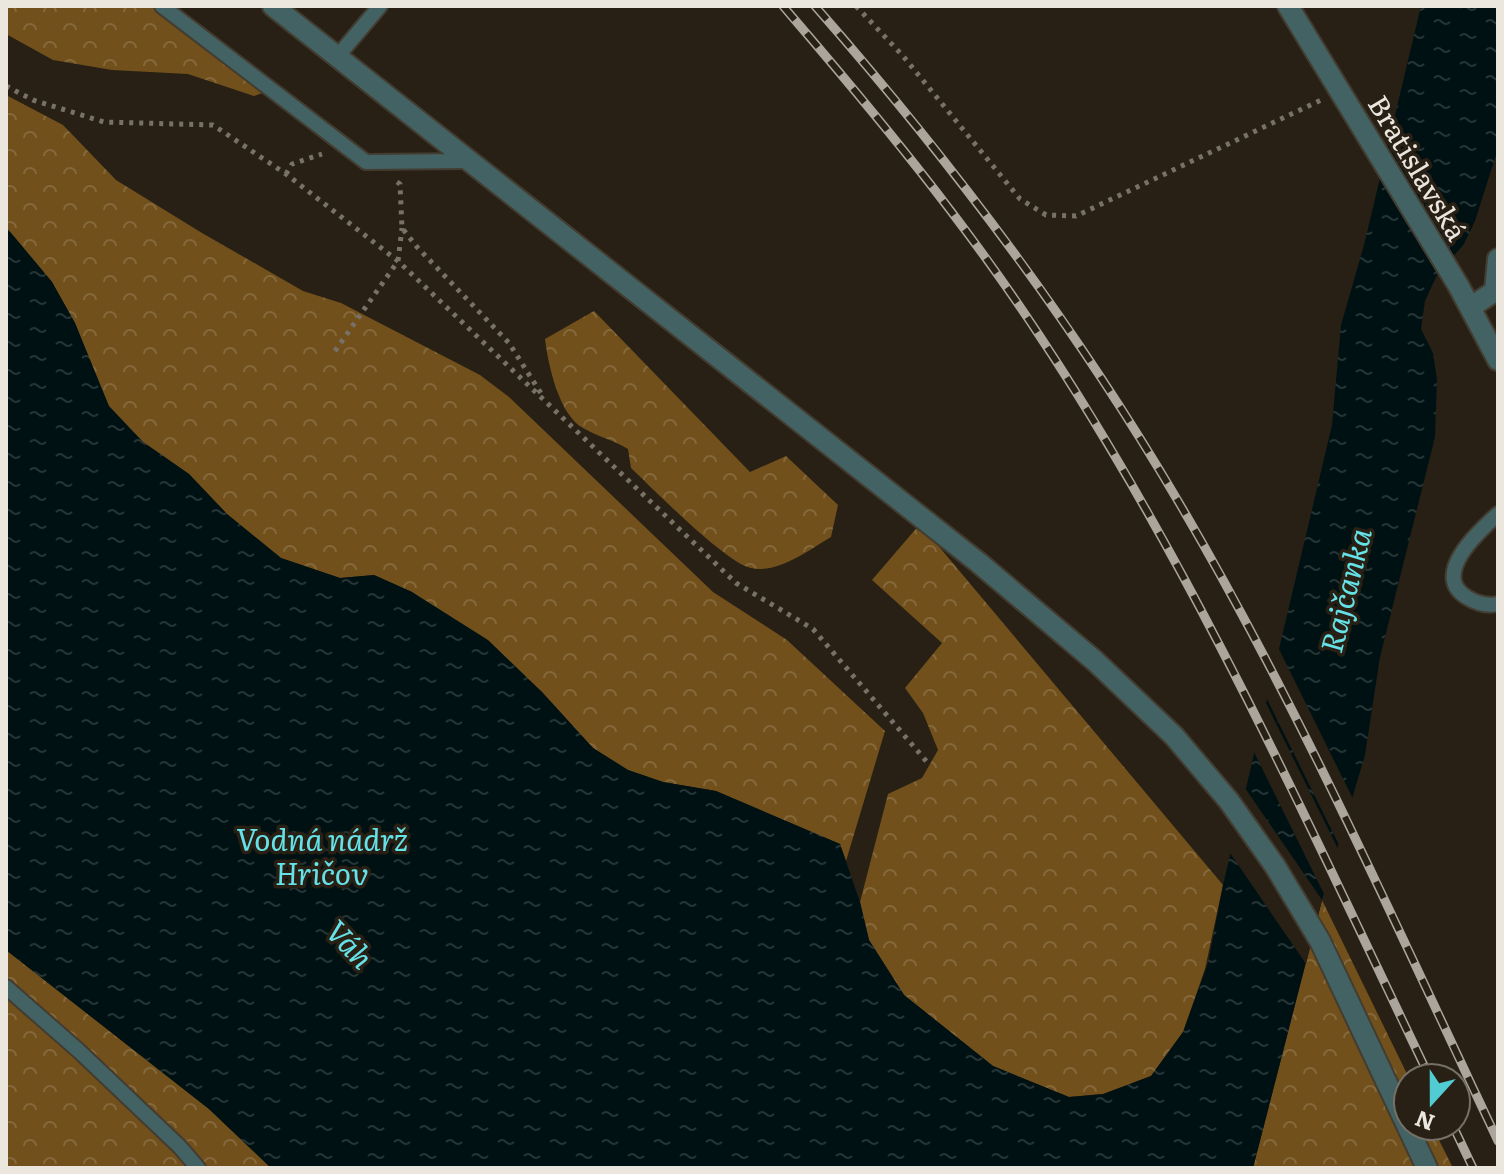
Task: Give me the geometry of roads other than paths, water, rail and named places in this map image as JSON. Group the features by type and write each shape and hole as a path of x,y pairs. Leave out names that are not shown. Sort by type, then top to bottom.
{"street":[{"path":"273,6 979,563 1072,641 1174,736 1229,801 1275,866 1320,941 1427,1168"},
{"name":"Bratislavská","path":"1288,6 1458,285 1498,360"},
{"path":"1471,307 1495,291 1498,259"}],"lane":[{"path":"162,6 366,162 466,161"},
{"path":"337,57 380,6"},
{"path":"1498,514 1477,533 1462,553 1453,576 1461,595 1485,605 1498,604"},
{"path":"6,987 79,1051 198,1168"}],"water":[{"name":"Vodná nádrž Hričov","path":"1421,6 1498,6 1497,152 1475,221 1464,244 1437,275 1425,301 1421,329 1433,353 1437,380 1435,437 1380,657 1365,755 1322,900 1253,1168 271,1168 209,1109 6,950 6,227 52,282 75,323 109,406 143,442 189,474 227,514 281,558 340,578 374,575 412,592 488,640 541,691 593,748 628,770 663,782 716,791 840,844 869,940 904,995 993,1066 1069,1097 1103,1094 1151,1076 1183,1032 1208,963 1223,885 1332,425 1341,325 1364,245"}],"railway":[{"path":"783,6 948,207 1010,292 1095,423 1199,606 1247,699 1422,1062"},
{"path":"815,6 914,123 1008,245 1096,371 1178,501 1306,737 1498,1141"},
{"path":"1461,1142 1473,1168"}],"water label":[{"name":"Rajčanka","path":"1344,590"},
{"name":"Váh","path":"351,943"}]}
